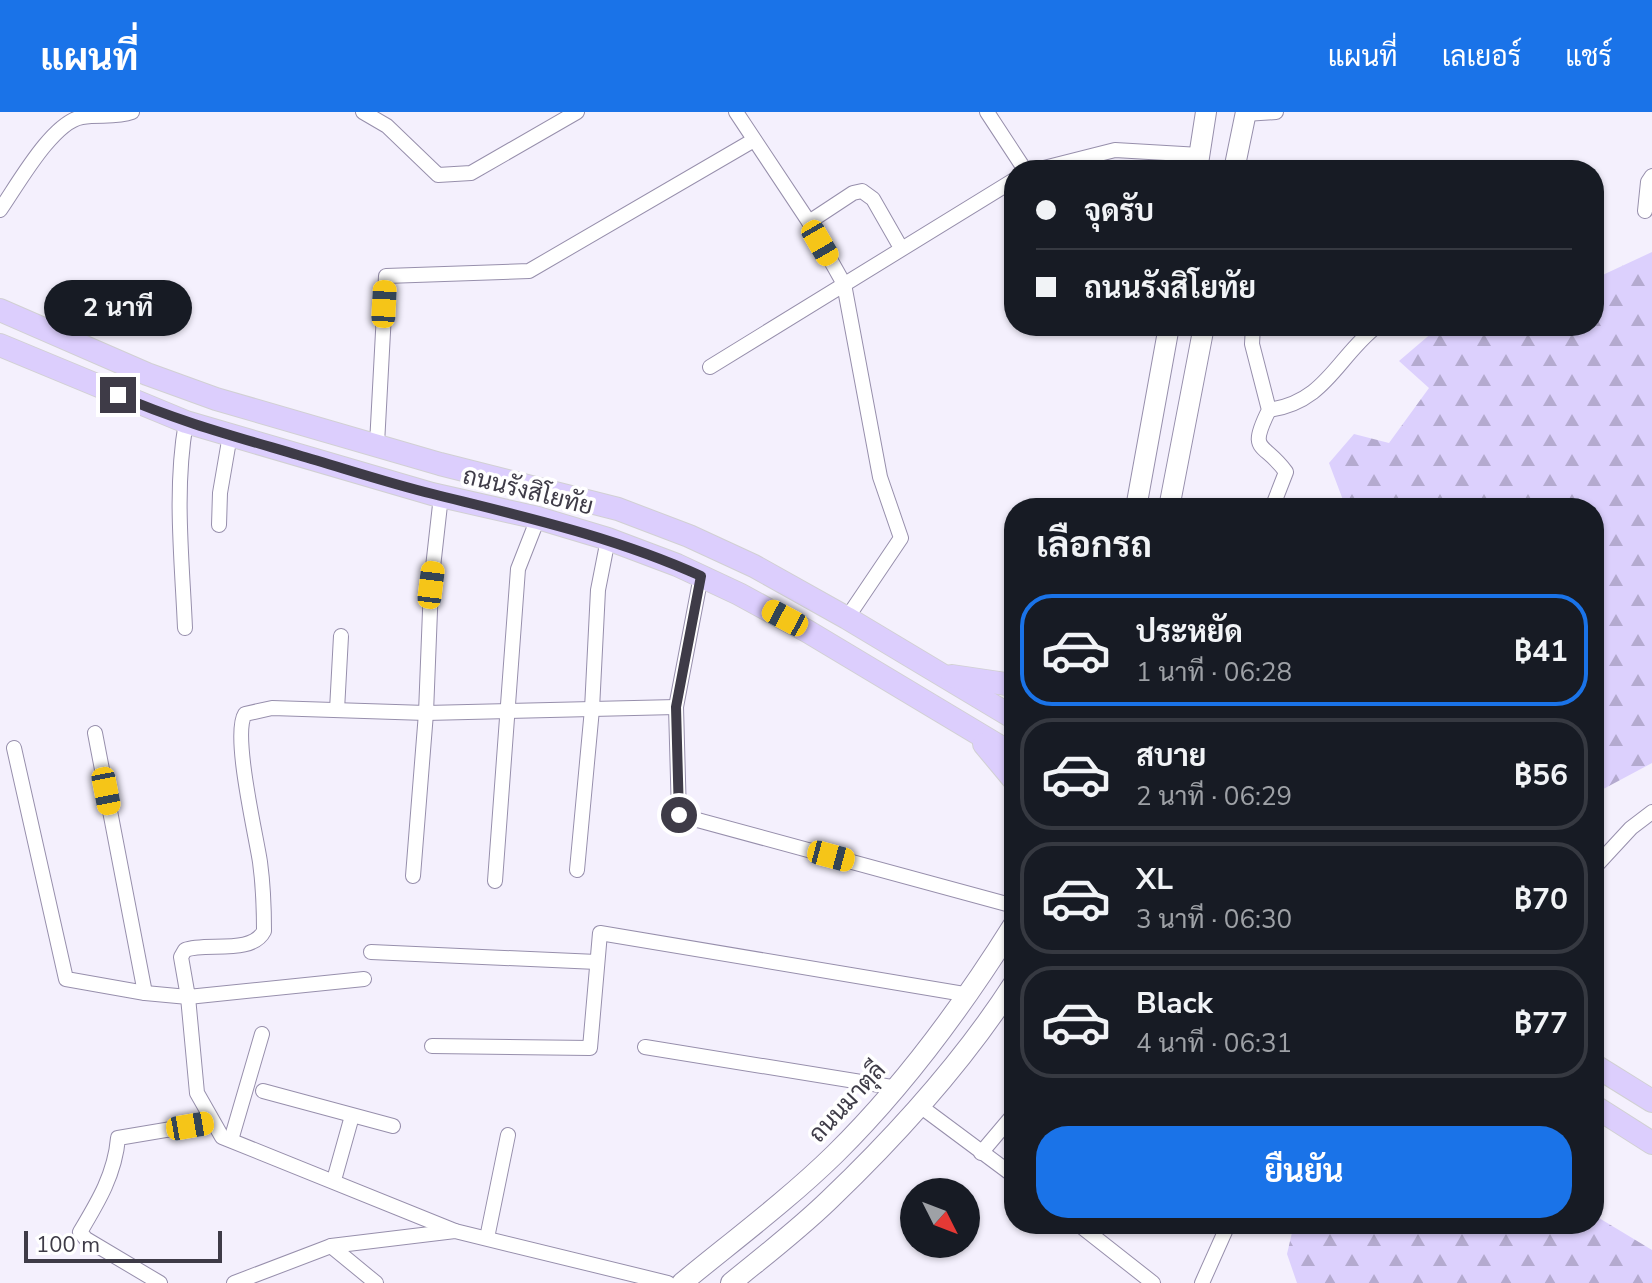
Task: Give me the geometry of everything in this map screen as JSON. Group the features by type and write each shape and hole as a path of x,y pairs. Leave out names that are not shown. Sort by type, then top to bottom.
{"main road":[{"path":"1199,160 1206,112"},
{"path":"1236,160 1246,113"},
{"name":"ถนนรังสิโยทัย","path":"0,310 147,374 216,399 440,464 618,509 689,536 754,566 1004,712"},
{"path":"1138,498 1167,336"},
{"path":"1171,498 1202,336"},
{"name":"ถนนรังสิโยทัย","path":"0,345 186,422 437,495 538,518 608,539 701,576 807,631 1004,749"},
{"path":"437,495 440,464"},
{"path":"942,675 1004,684"},
{"path":"968,727 1004,768"},
{"name":"ถนนมาตุลี","path":"682,1283 834,1155 898,1088 970,995 1004,940"},
{"path":"739,1277 828,1202 920,1106 1004,999"},
{"path":"1604,1071 1652,1101"},
{"path":"1604,1112 1652,1143"}],"street":[{"path":"0,210 60,129 80,117 116,117 132,112"},
{"path":"363,112 387,126 438,175 471,173 577,112"},
{"path":"736,112 809,222 844,284 880,477 901,538 847,618"},
{"path":"987,112 1018,160"},
{"path":"1246,113 1276,112"},
{"path":"377,444 386,276 529,271 754,140"},
{"path":"1076,160 1115,150 1185,160"},
{"path":"1645,211 1648,182 1652,176"},
{"path":"710,367 1004,186"},
{"path":"809,222 853,193 862,191 873,199 901,248"},
{"path":"1252,336 1269,410 1259,430 1258,441 1286,472 1276,498"},
{"path":"1269,410 1286,408 1314,393 1368,336"},
{"path":"185,628 179,509 180,457 186,422"},
{"path":"219,525 220,493 230,435"},
{"path":"413,876 426,713 437,495"},
{"path":"495,881 518,569 538,518"},
{"path":"577,870 592,709 598,590 608,539"},
{"path":"701,576 676,707 679,815 1004,903"},
{"path":"337,710 341,636"},
{"path":"668,1283 455,1231 222,1137 197,1093 181,957 185,950 255,941 264,931 260,864 242,748 242,717 245,714 272,708 426,713 676,707"},
{"path":"95,733 145,993"},
{"path":"14,748 66,979 188,997 364,979"},
{"path":"1604,857 1631,828 1652,812"},
{"path":"432,1046 590,1048 600,933 970,995"},
{"path":"371,952 597,962"},
{"path":"231,1140 262,1034"},
{"path":"645,1047 898,1088"},
{"path":"263,1091 393,1126"},
{"path":"920,1106 1004,1169"},
{"path":"334,1180 352,1116"},
{"path":"160,1283 86,1239 80,1232 106,1189 118,1138 213,1122"},
{"path":"981,1153 1004,1126"},
{"path":"487,1238 508,1135"},
{"path":"234,1283 331,1246 455,1231"},
{"path":"1091,1234 1153,1283"},
{"path":"1202,1283 1224,1234"},
{"path":"331,1246 376,1283"}],"green space":[{"path":"1652,252 1652,763 1604,789 1604,498 1342,498 1329,463 1354,434 1389,443 1429,388 1399,361 1428,336 1604,336 1604,274"},
{"path":"1604,1221 1652,1250 1652,1283 1297,1283 1287,1254 1292,1234 1604,1234"}],"route":[{"path":"118,395 186,422 230,435 432,494 538,518 608,539 701,576 676,707 679,815"}]}
